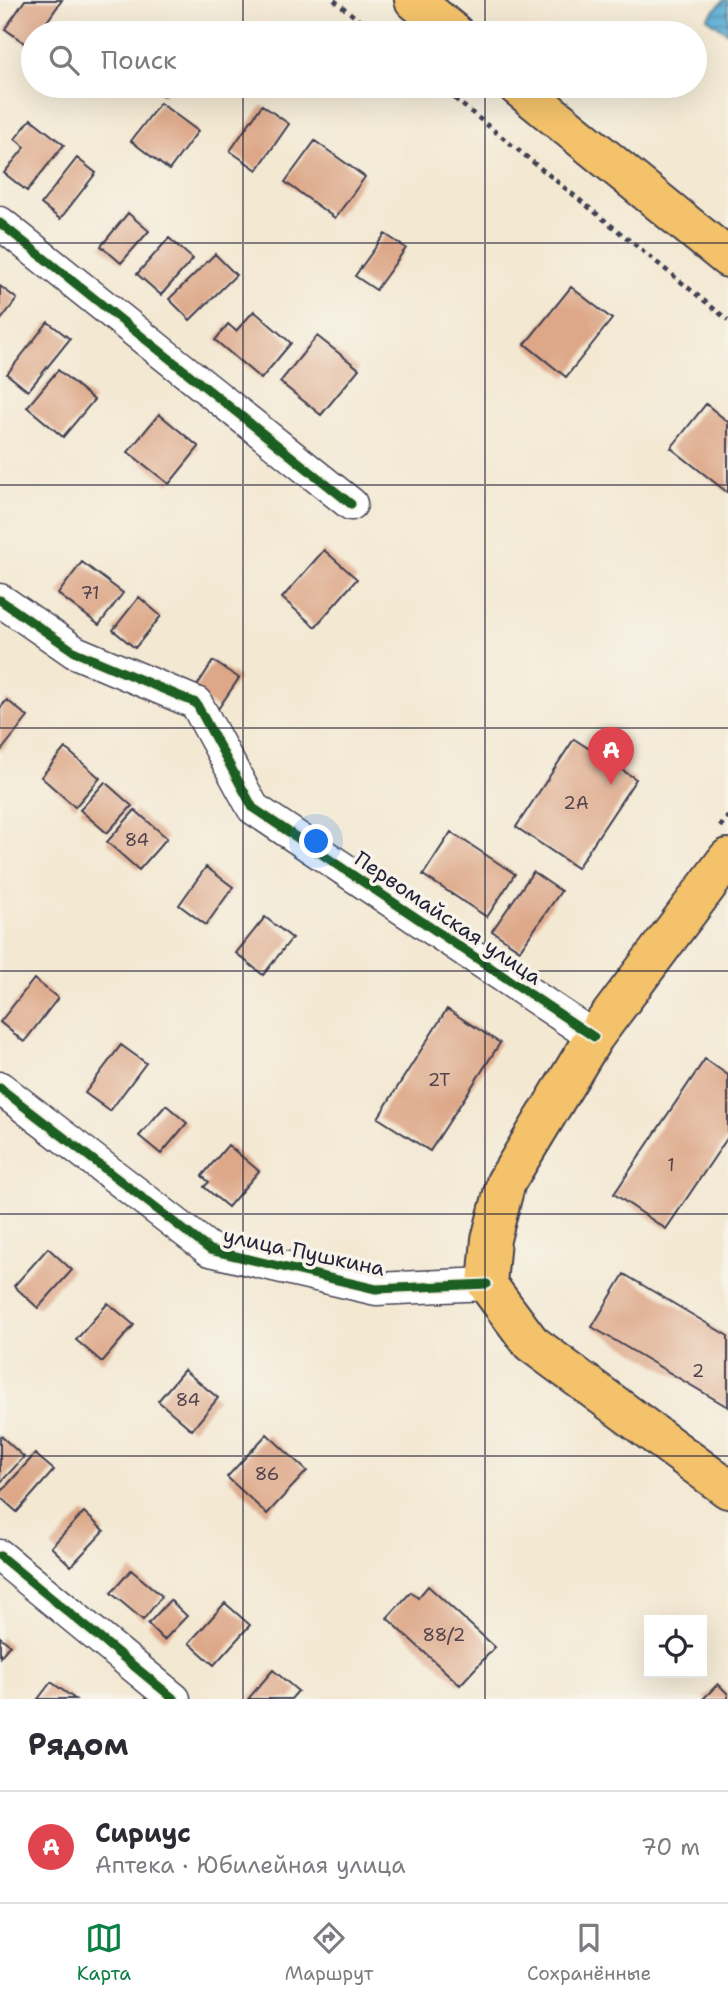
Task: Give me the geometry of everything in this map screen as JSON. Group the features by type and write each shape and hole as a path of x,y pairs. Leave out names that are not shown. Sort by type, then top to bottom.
{"main road":[{"path":"414,0 439,21"},
{"path":"532,98 728,258"},
{"path":"728,858 594,1037 506,1182 491,1239 487,1284 531,1343 728,1489"}],"street":[{"path":"0,223 351,504"},
{"name":"Первомайская улица","path":"0,600 75,652 196,703 253,808 594,1037"},
{"name":"улица Пушкина","path":"0,1088 210,1250 376,1289 487,1284"},
{"path":"0,1556 174,1699"}],"path":[{"path":"334,0 359,21"},
{"path":"454,98 728,320"}],"water":[{"path":"724,0 728,0 728,33 707,18"}],"building":[{"path":"25,0 62,0 47,21 21,21 21,41 5,29"},
{"path":"160,103 198,131 169,170 131,141"},
{"path":"262,105 289,124 257,170 230,151"},
{"path":"31,119 64,145 27,191 4,173 25,147 15,139"},
{"path":"315,141 365,177 335,218 285,182"},
{"path":"77,158 96,173 60,219 41,204"},
{"path":"128,213 149,231 121,263 101,246"},
{"path":"385,234 406,248 376,290 355,276"},
{"path":"169,238 193,259 161,295 137,274"},
{"path":"215,254 236,275 190,320 169,299"},
{"path":"0,286 17,299 0,321"},
{"path":"571,287 612,319 566,377 525,344"},
{"path":"254,311 291,343 261,379 215,340 228,324 236,331"},
{"path":"48,322 70,339 28,391 7,374"},
{"path":"317,336 359,369 321,415 280,382"},
{"path":"58,370 94,400 63,437 27,407"},
{"path":"706,404 728,422 728,493 671,448"},
{"path":"159,414 199,447 169,484 128,452"},
{"path":"324,550 357,579 315,627 282,598"},
{"path":"82,562 123,593 99,625 58,594"},
{"path":"139,597 161,616 135,648 113,630"},
{"path":"213,661 239,678 218,709 193,692"},
{"path":"7,700 28,717 0,752 0,708"},
{"path":"574,739 636,779 577,868 516,827"},
{"path":"65,748 100,778 75,807 41,777"},
{"path":"105,782 132,806 107,833 80,810"},
{"path":"135,810 167,838 139,870 107,842"},
{"path":"451,832 515,874 487,917 423,875"},
{"path":"206,867 233,887 206,925 179,905"},
{"path":"533,872 561,891 520,950 492,931"},
{"path":"265,917 292,938 263,975 236,953"},
{"path":"34,979 58,998 24,1042 0,1022"},
{"path":"447,1009 500,1043 430,1151 378,1118"},
{"path":"121,1045 146,1063 110,1111 85,1093"},
{"path":"705,1059 728,1075 728,1137 666,1229 614,1194"},
{"path":"166,1105 187,1123 161,1154 139,1136"},
{"path":"228,1145 259,1171 228,1207 204,1187 209,1182 202,1176"},
{"path":"48,1248 72,1270 38,1308 14,1286"},
{"path":"624,1274 728,1336 728,1407 592,1327"},
{"path":"108,1303 134,1325 102,1362 76,1340"},
{"path":"184,1370 218,1398 192,1430 158,1401"},
{"path":"267,1434 307,1471 267,1514 227,1477"},
{"path":"0,1437 24,1457 0,1483"},
{"path":"35,1454 54,1470 17,1512 0,1497 0,1493"},
{"path":"84,1512 104,1531 71,1566 51,1547"},
{"path":"131,1570 162,1596 143,1620 111,1593"},
{"path":"428,1586 495,1647 460,1685 387,1618 411,1592 418,1598"},
{"path":"170,1600 187,1616 164,1640 148,1624"},
{"path":"225,1603 250,1625 214,1665 189,1643"},
{"path":"0,1637 10,1645 0,1657"},
{"path":"273,1670 298,1691 291,1699 248,1699"},
{"path":"51,1682 75,1699 38,1699"},
{"path":"718,1684 728,1694 728,1699 703,1699"}],"cycle path":[{"path":"0,223 351,504"},
{"path":"0,600 75,652 196,703 253,808 594,1037"},
{"path":"0,1088 210,1250 376,1289 487,1284"},
{"path":"0,1556 174,1699"}],"place":[{"name":"Сириус","path":"611,785"}]}
